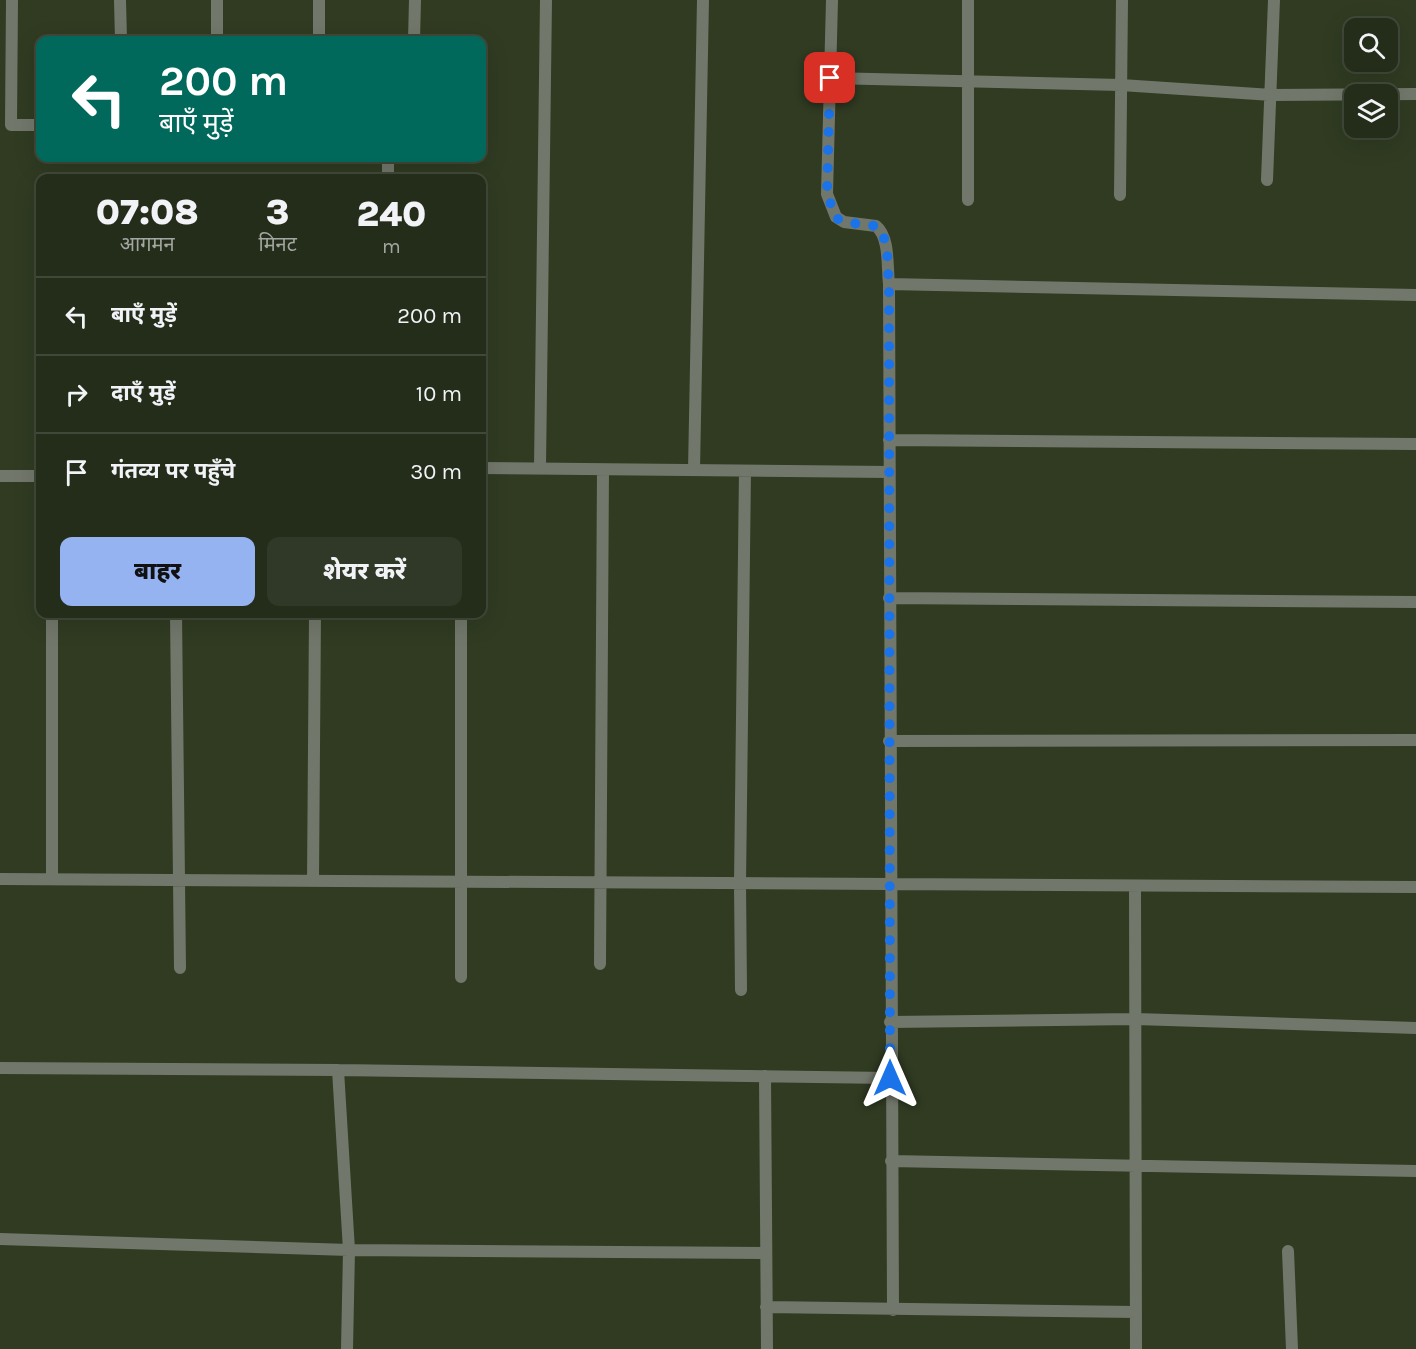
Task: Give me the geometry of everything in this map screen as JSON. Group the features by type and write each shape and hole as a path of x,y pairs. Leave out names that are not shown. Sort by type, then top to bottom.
{"street":[{"path":"12,0 5,125 36,125"},
{"path":"120,0 121,36"},
{"path":"217,0 217,36"},
{"path":"319,0 319,36"},
{"path":"414,36 415,0"},
{"path":"540,467 546,0"},
{"path":"694,470 703,0"},
{"path":"832,0 827,194 836,218 844,222 876,226 880,229 885,242 889,284 892,1310"},
{"path":"968,0 968,200"},
{"path":"1120,195 1122,0"},
{"path":"1267,180 1274,0"},
{"path":"830,78 1121,85 1272,95 1416,94"},
{"path":"889,284 1416,295"},
{"path":"889,440 1416,444"},
{"path":"486,468 889,472"},
{"path":"600,964 603,470"},
{"path":"741,990 740,884 745,471"},
{"path":"0,476 36,476"},
{"path":"889,598 1416,602"},
{"path":"52,618 52,879"},
{"path":"176,618 177,880 180,968"},
{"path":"313,881 315,618"},
{"path":"461,618 461,977"},
{"path":"889,741 1416,740"},
{"path":"0,879 1416,887"},
{"path":"1135,886 1136,1349"},
{"path":"890,1022 1136,1019 1416,1028"},
{"path":"0,1068 890,1078"},
{"path":"338,1070 349,1250 346,1349"},
{"path":"765,1076 766,1349"},
{"path":"891,1161 1416,1172"},
{"path":"0,1239 349,1250 766,1253"},
{"path":"1288,1251 1292,1349"},
{"path":"766,1307 1136,1312"}],"route":[{"path":"830,78 827,194 831,208 836,218 844,222 876,226 880,229 885,242 889,284 890,1078"}]}
